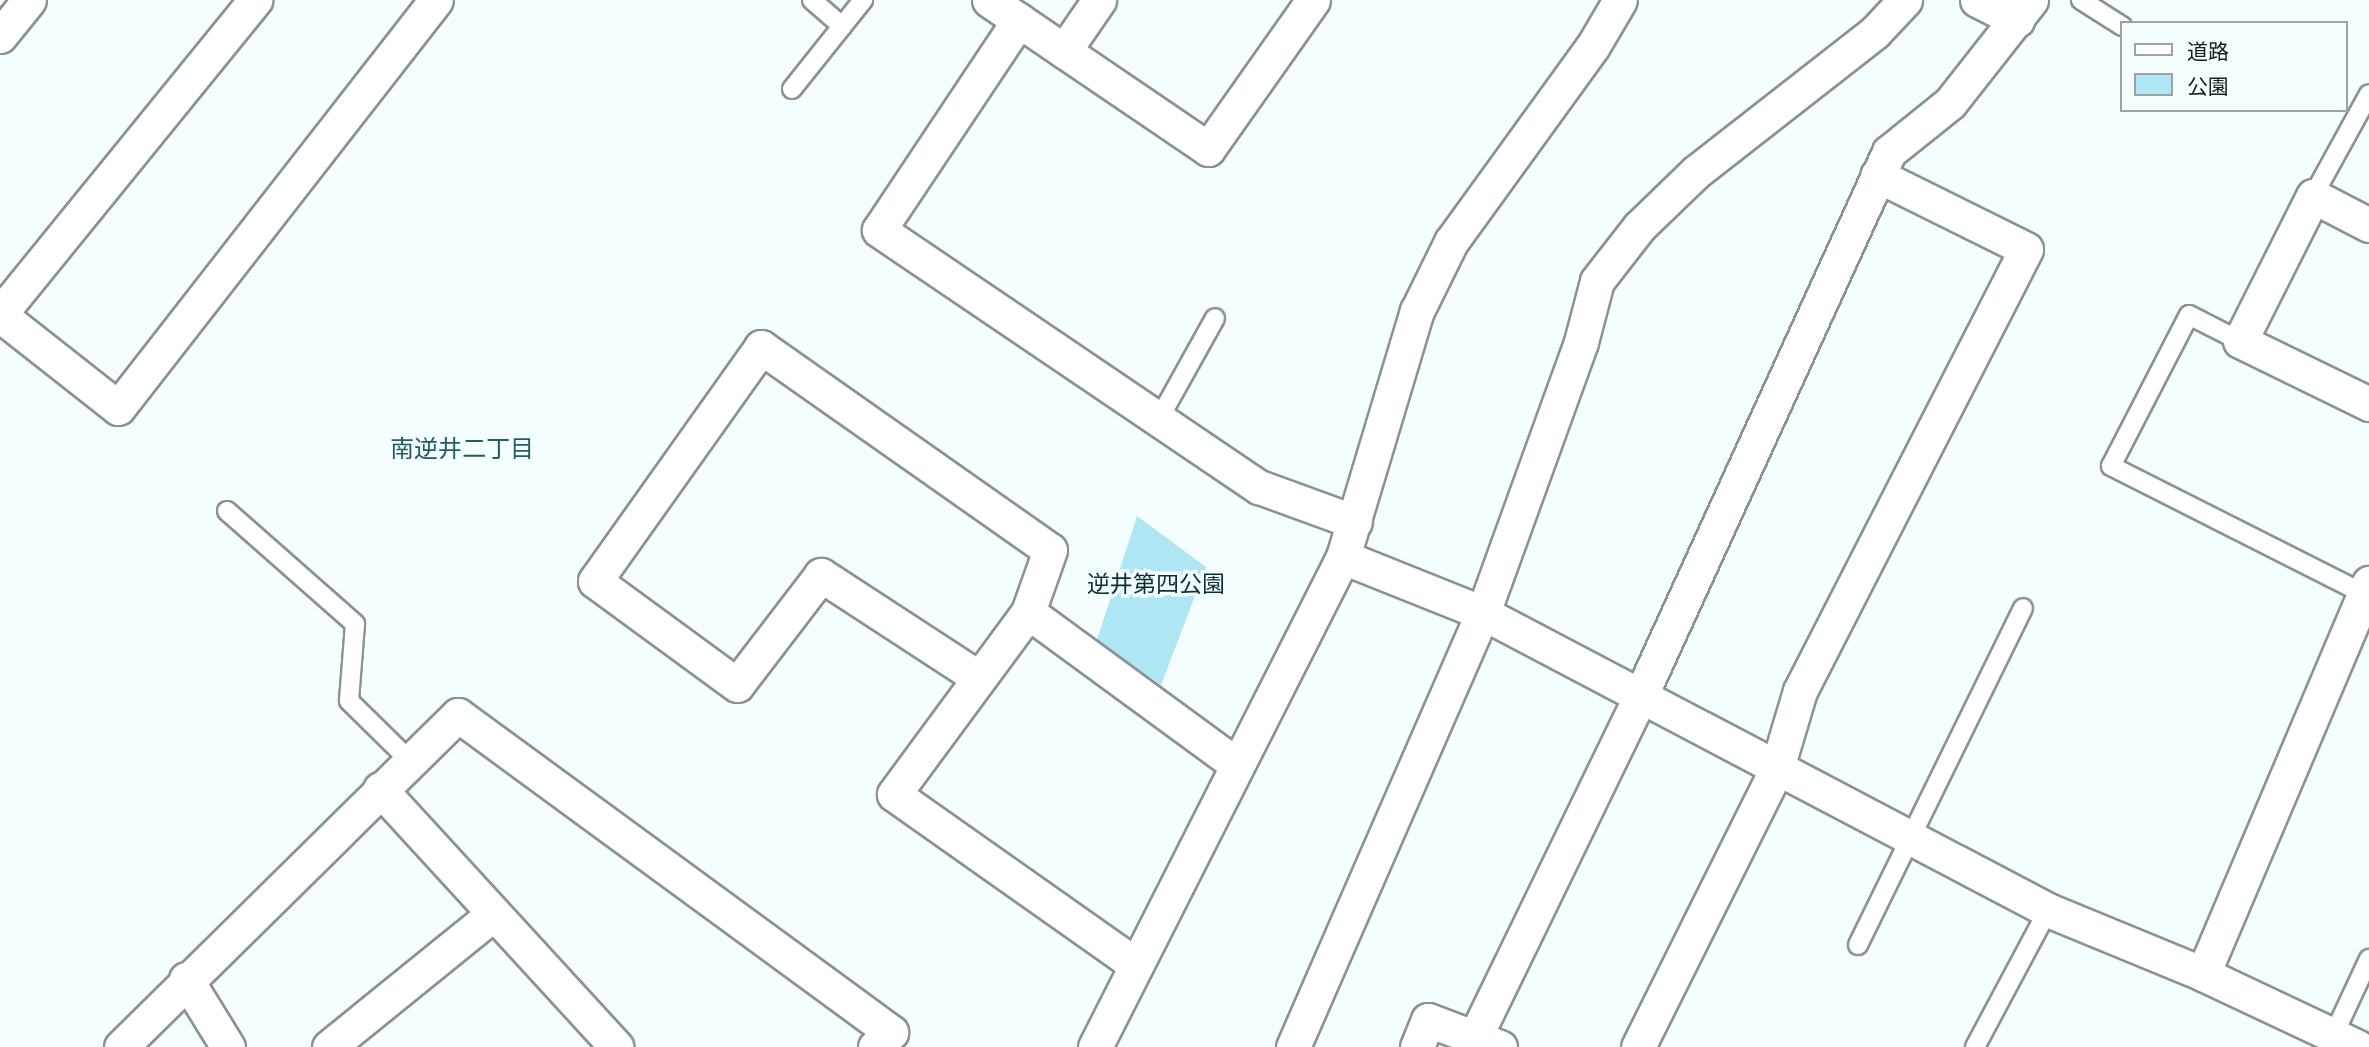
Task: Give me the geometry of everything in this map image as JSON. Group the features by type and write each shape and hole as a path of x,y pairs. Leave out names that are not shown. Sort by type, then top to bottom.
{"street":[{"path":"0,36 29,0"},
{"path":"256,0 0,315 118,408 436,0"},
{"path":"989,0 1208,149 1313,0"},
{"path":"1063,51 1099,0"},
{"path":"1095,1047 1343,557 1417,311 1451,242 1593,46 1620,0"},
{"path":"1293,1047 1483,613 1581,342 1597,281 1639,227 1696,172 1875,32 1905,0"},
{"path":"1417,1047 1428,1020 1487,1042 1877,175 1889,152 1950,103 2024,10 1977,0"},
{"path":"1019,20 879,230 1259,486 1355,522"},
{"path":"1638,1047 1777,768 1800,691 2026,249 1877,175"},
{"path":"2369,225 2313,196 2240,341 2369,404"},
{"path":"979,678 821,575 737,685 595,581 761,347 1050,550 1028,612 894,794 1136,965"},
{"path":"1343,557 1483,613 1908,839 2048,910 2203,974 2346,1041"},
{"path":"2203,974 2366,588"},
{"path":"1028,612 1237,765"},
{"path":"121,1047 186,979 458,715 891,1032 875,1047"},
{"path":"380,789 615,1047"},
{"path":"329,1047 493,914"},
{"path":"186,979 228,1047"}],"lane":[{"path":"812,0 842,26"},
{"path":"792,89 863,0"},
{"path":"2081,0 2120,25"},
{"path":"2313,196 2369,93"},
{"path":"2240,341 2189,315 2111,466 2366,588"},
{"path":"1160,417 1215,318"},
{"path":"227,512 355,624 348,701 409,760"},
{"path":"1858,945 2023,608"},
{"path":"1975,1047 2048,910"},
{"path":"2346,1041 2369,959"}],"green space":[{"name":"逆井第四公園","path":"1137,516 1206,567 1161,685 1097,640"}],"district":[{"name":"南逆井二丁目","path":"462,450"}]}
